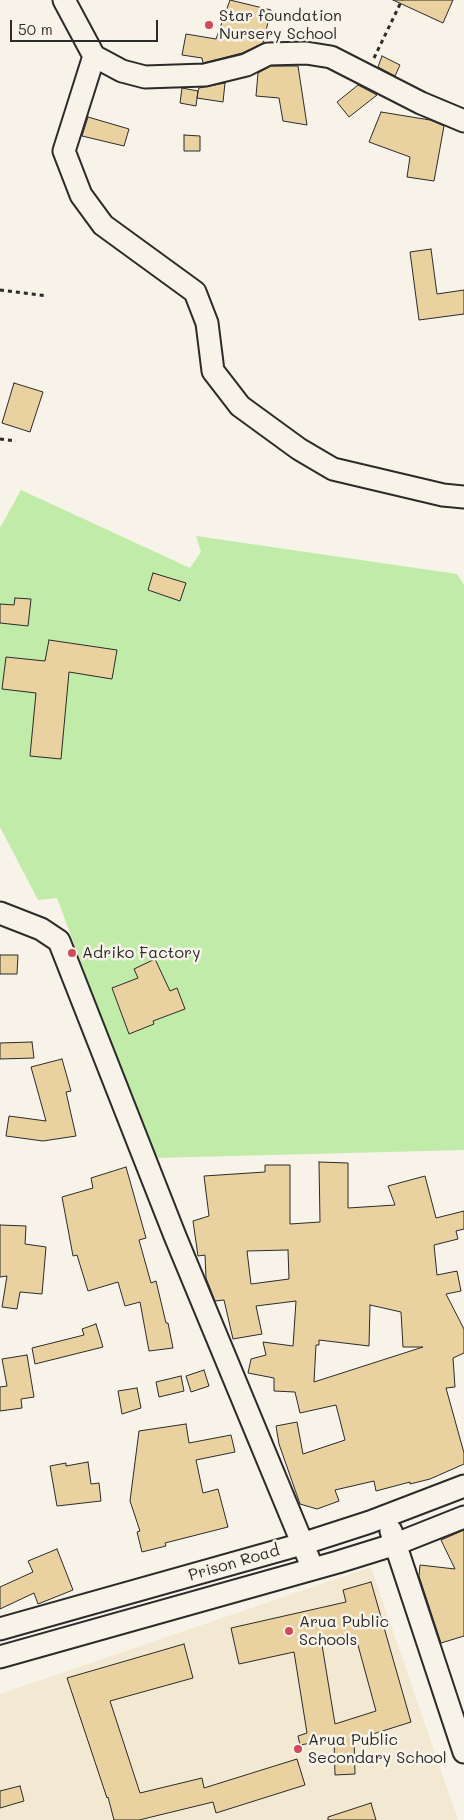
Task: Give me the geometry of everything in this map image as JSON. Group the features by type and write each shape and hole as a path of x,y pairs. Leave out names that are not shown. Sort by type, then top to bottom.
{"street":[{"path":"64,0 94,56 122,71 137,75 173,77 205,75 238,68 268,54 306,53 331,57 421,103 464,121"},
{"path":"94,56 64,151 81,195 103,224 195,292 207,323 214,371 240,406 299,449 333,469 443,495 464,497"},
{"path":"0,912 41,929 59,941 179,1245 313,1569"},
{"name":"Prison Road","path":"0,1629 302,1544 387,1516 464,1486"},
{"path":"387,1516 464,1752"},
{"name":"Prison Road","path":"0,1657 396,1544 464,1517"}],"path":[{"path":"367,74 402,0"},
{"path":"0,290 47,296"},
{"path":"0,439 16,440"}],"shaded area":[{"name":"Arua Public Schools","path":"371,1567 458,1820 0,1820 0,1694"}],"green space":[{"path":"21,490 190,568 201,552 196,536 457,574 464,585 464,1150 154,1158 57,898 38,900 0,827 0,528"}],"building":[{"path":"230,0 271,10 263,43 242,53 203,63 202,58 182,55 186,34 216,39"},
{"path":"393,0 453,0 443,23"},
{"path":"382,56 400,65 395,76 378,67"},
{"path":"271,66 298,66 307,125 283,121 279,98 256,96 258,73"},
{"path":"225,83 223,102 197,98 196,106 180,103 182,88 198,91 199,88"},
{"path":"358,85 377,95 349,117 337,102"},
{"path":"381,112 430,120 444,126 434,181 407,177 410,157 369,142"},
{"path":"88,117 129,129 124,146 82,136"},
{"path":"184,135 200,136 200,151 184,151"},
{"path":"431,249 437,294 464,290 464,314 419,320 410,252"},
{"path":"14,383 43,392 30,432 2,423"},
{"path":"153,573 186,583 180,601 148,590"},
{"path":"15,598 31,599 28,626 0,623 0,604 14,605"},
{"path":"49,640 117,650 112,679 69,672 61,759 30,756 36,693 2,689 6,657 45,661"},
{"path":"0,955 18,955 17,974 0,974"},
{"path":"155,959 170,991 177,988 185,1009 153,1021 154,1024 129,1034 112,988 138,978 134,969"},
{"path":"32,1042 34,1058 0,1059 0,1043"},
{"path":"62,1059 71,1091 66,1092 76,1136 43,1141 6,1136 9,1116 46,1121 31,1067"},
{"path":"319,1162 348,1163 348,1208 395,1205 388,1186 425,1176 436,1218 464,1211 464,1229 456,1231 458,1239 434,1245 437,1275 457,1271 461,1291 446,1294 464,1329 464,1353 453,1358 455,1387 446,1388 464,1453 464,1464 430,1479 376,1491 374,1481 335,1490 339,1501 317,1509 300,1504 279,1444 276,1426 297,1422 303,1454 345,1440 336,1405 300,1413 295,1392 274,1391 274,1378 248,1373 251,1359 266,1355 263,1342 293,1346 296,1301 256,1306 262,1334 233,1339 224,1300 215,1301 206,1278 205,1255 198,1256 193,1221 209,1216 204,1176 265,1172 265,1165 290,1165 290,1224 320,1222","holes":["288,1250 289,1279 251,1284 247,1251","370,1305 401,1312 403,1347 423,1347 314,1382 316,1345 319,1345 319,1340 369,1346"]},
{"path":"126,1167 146,1238 139,1240 151,1283 156,1281 173,1348 149,1351 140,1302 125,1306 118,1282 88,1291 77,1255 73,1256 62,1197 93,1188 91,1178"},
{"path":"0,1225 26,1226 25,1244 46,1247 42,1294 20,1292 17,1309 2,1307 7,1276 0,1277"},
{"path":"96,1324 103,1347 35,1364 32,1348 84,1335 82,1329"},
{"path":"27,1355 34,1397 21,1399 22,1408 0,1411 0,1387 7,1386 2,1359"},
{"path":"204,1370 209,1386 191,1392 186,1376"},
{"path":"181,1376 184,1391 159,1397 156,1382"},
{"path":"137,1388 141,1408 122,1414 118,1391"},
{"path":"186,1424 189,1443 231,1435 235,1452 196,1460 203,1493 218,1489 228,1527 165,1543 166,1546 142,1552 137,1532 140,1531 130,1501 139,1431"},
{"path":"88,1462 91,1484 99,1483 101,1501 57,1506 50,1466 66,1463 66,1466"},
{"path":"464,1530 464,1636 441,1643 419,1576 420,1565 455,1569 441,1540"},
{"path":"57,1549 73,1590 38,1604 34,1593 0,1609 0,1587 33,1572 28,1561"},
{"path":"371,1582 411,1722 354,1740 355,1774 335,1775 334,1739 300,1745 298,1736 307,1733 294,1652 239,1664 231,1628 346,1602 343,1590","holes":["356,1638 376,1711 335,1724 322,1645"]},
{"path":"184,1644 193,1678 110,1701 140,1793 202,1778 204,1788 297,1759 305,1785 216,1813 213,1802 139,1820 114,1820 108,1797 67,1678"},
{"path":"20,1786 24,1801 0,1808 0,1791"},
{"path":"371,1803 376,1820 328,1820 328,1817"}],"place":[{"name":"Star foundation Nursery School","path":"209,25"},
{"name":"Adriko Factory","path":"72,953"},
{"name":"Arua Public Schools","path":"289,1631"},
{"name":"Arua Public Secondary School","path":"298,1749"}]}
